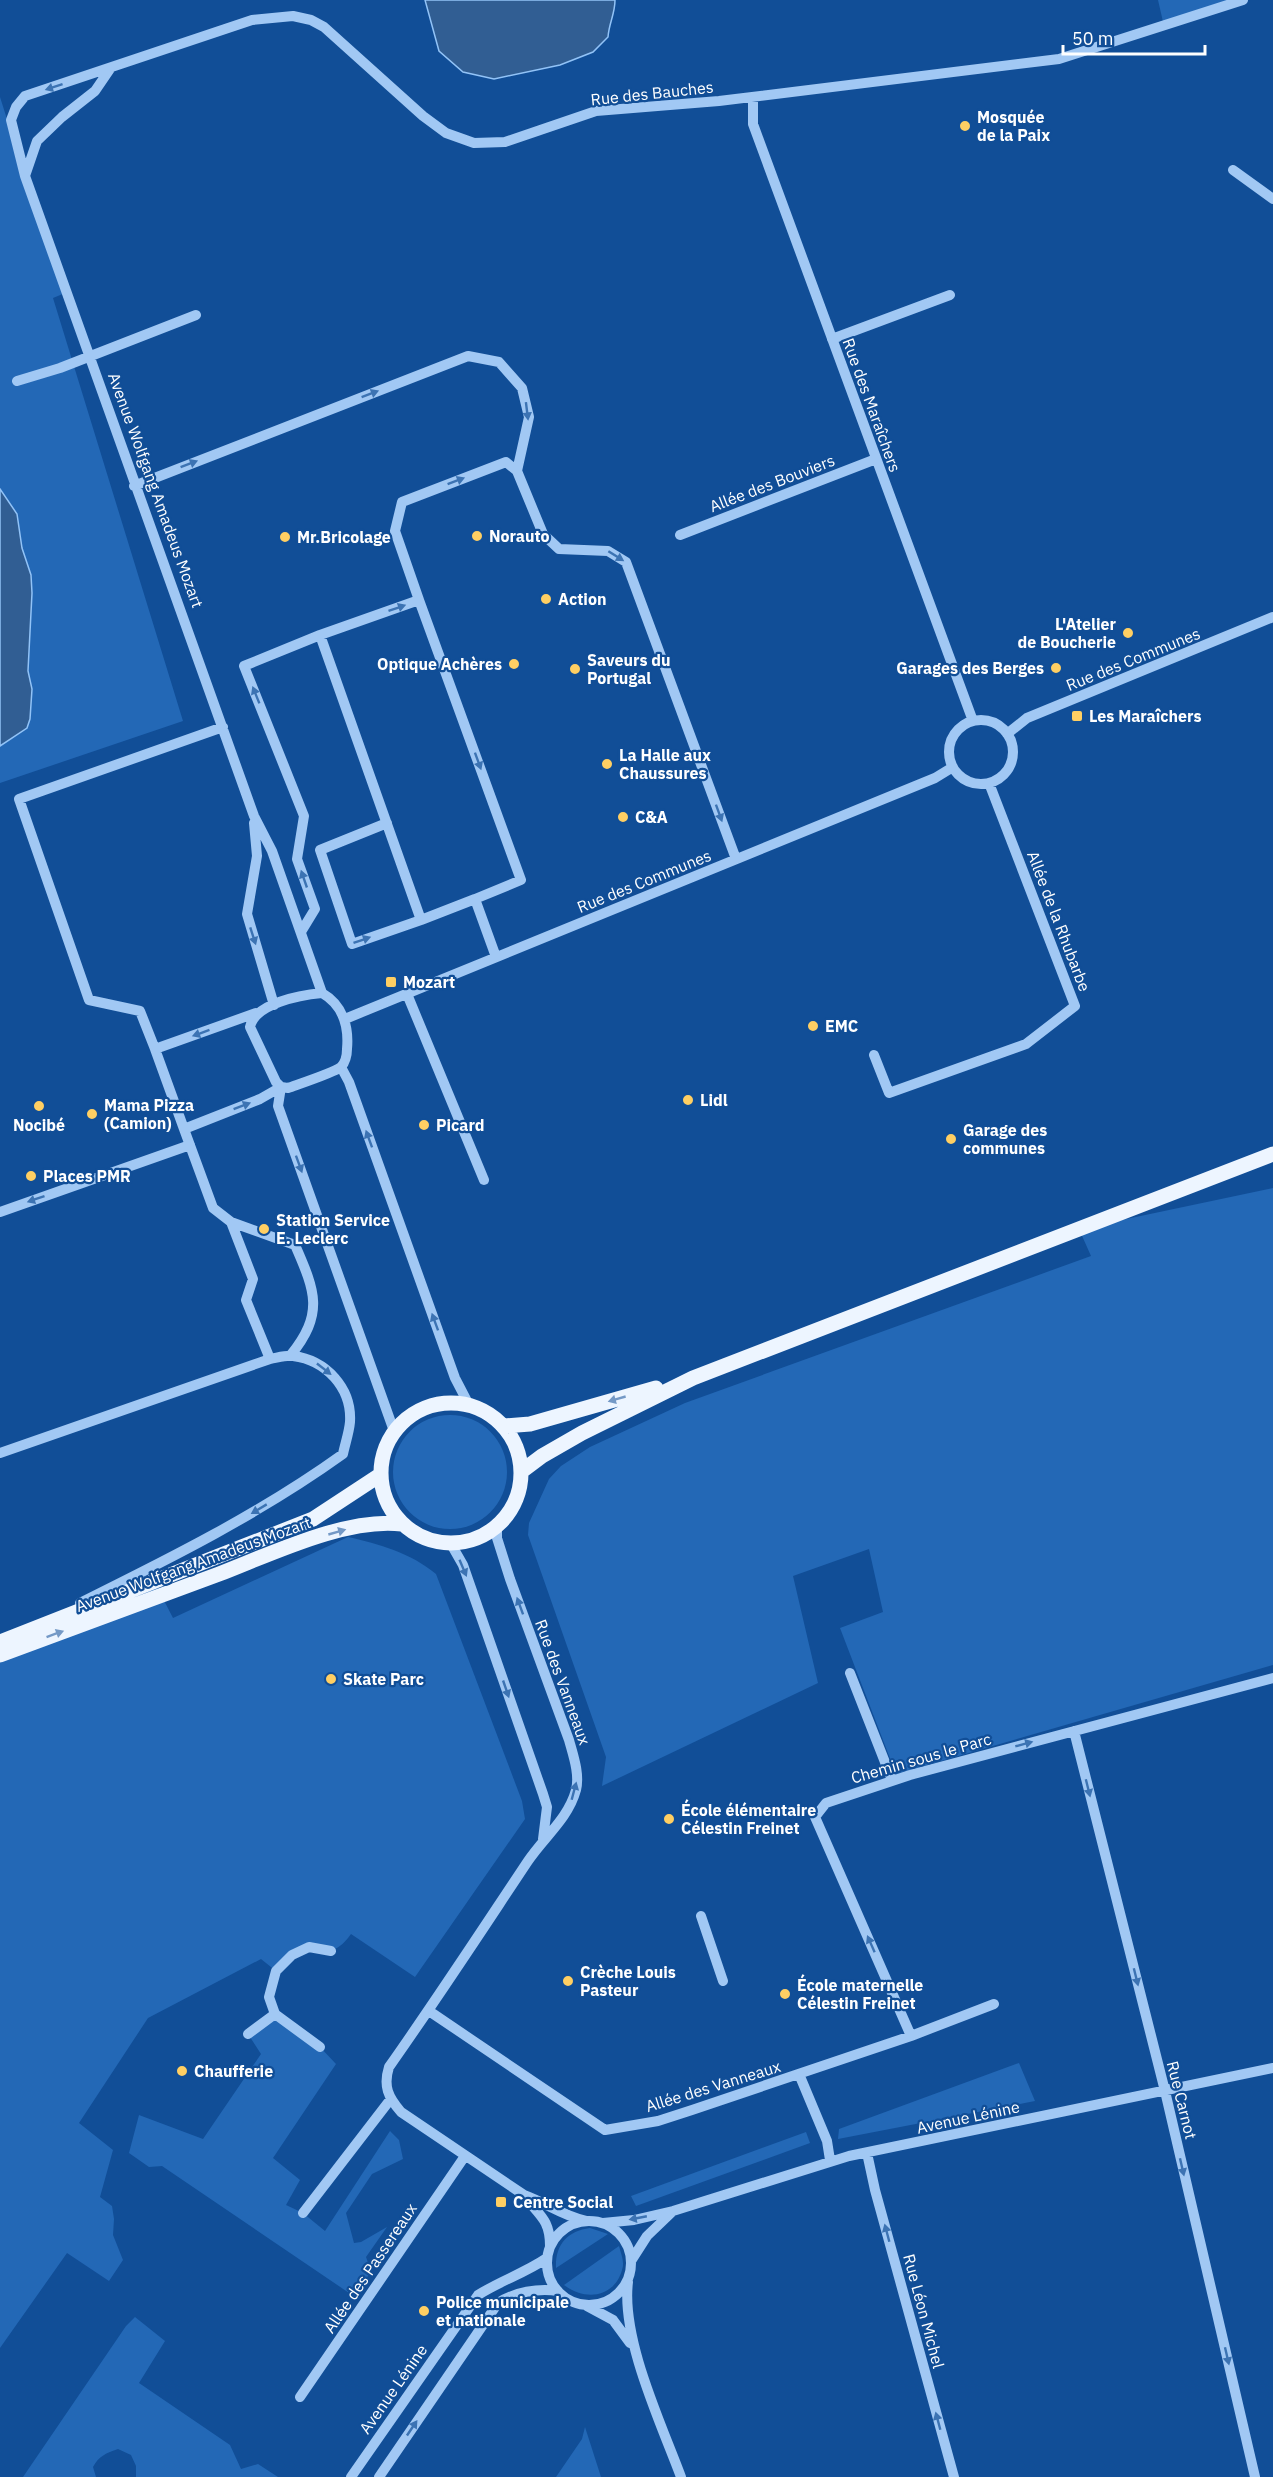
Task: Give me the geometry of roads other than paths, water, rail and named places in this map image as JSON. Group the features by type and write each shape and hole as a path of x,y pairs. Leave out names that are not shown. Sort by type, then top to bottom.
{"main road":[{"path":"522,1471 542,1456 582,1433 693,1378 1273,1154"},
{"path":"504,1426 530,1424 693,1378"},
{"path":"447,1402 468,1403 480,1407 504,1426 517,1447 522,1471 517,1498 497,1527 476,1540 451,1544 427,1540 402,1524 387,1504 380,1475 384,1453 394,1431 415,1413 447,1402"},
{"name":"Avenue Wolfgang Amadeus Mozart","path":"7,1640 312,1520 380,1475"},
{"name":"Avenue Wolfgang Amadeus Mozart","path":"0,1655 312,1539 366,1524 383,1522 402,1524"}],"street":[{"name":"Rue des Bauches","path":"25,176 11,120 16,107 25,96 252,20 294,16 311,20 324,27 423,116 446,132 474,143 505,142 596,111 753,97 1059,59 1243,0"},
{"path":"25,176 37,141 62,117 95,92 110,69"},
{"name":"Rue des Maraîchers","path":"753,97 753,124 973,721"},
{"path":"1233,170 1273,199"},
{"name":"Avenue Wolfgang Amadeus Mozart","path":"25,176 134,486 254,816 272,851 322,993"},
{"path":"832,339 950,295"},
{"path":"17,381 196,315"},
{"path":"134,486 468,356 499,362 522,388 529,417 517,471"},
{"name":"Allée des Bouviers","path":"680,535 876,459"},
{"path":"387,823 320,850 352,944 421,920 521,880 395,531 402,502 506,462 517,471 543,534 559,549 608,550 626,562 736,859"},
{"path":"301,932 315,909 297,859 304,816 244,666 320,635 419,600"},
{"name":"Rue des Communes","path":"1007,734 1027,718 1273,617"},
{"path":"320,635 421,920"},
{"path":"973,721 992,722 1007,734 1013,750 1012,759 1004,774 990,783 979,784 968,781 953,767 949,749 952,739 957,731 973,721"},
{"path":"223,727 19,799 89,1000 140,1011 213,1208 231,1222 295,1245 313,1287 314,1311 304,1339 290,1356"},
{"name":"Rue des Communes","path":"345,1019 935,778 953,767"},
{"name":"Allée de la Rhubarbe","path":"874,1055 889,1093 1026,1044 1075,1006 990,783"},
{"name":"Avenue Wolfgang Amadeus Mozart","path":"254,816 257,856 247,914 274,1005"},
{"path":"474,899 496,957"},
{"path":"155,1049 303,995 322,993 330,998 345,1019 349,1032 347,1056 341,1067 288,1088 281,1087 276,1082 250,1027 256,1013"},
{"path":"407,994 484,1180"},
{"path":"341,1067 353,1093 455,1378 468,1403"},
{"path":"184,1129 260,1099 281,1087"},
{"path":"281,1087 279,1106 394,1431"},
{"path":"0,1212 190,1145"},
{"path":"231,1222 253,1279 246,1300 270,1359"},
{"path":"0,1453 270,1359 290,1356 310,1360 326,1368 342,1387 348,1403 350,1422 343,1454 303,1484 209,1539 7,1640"},
{"name":"Rue des Vanneaux","path":"390,2100 386,2090 386,2076 389,2067 429,2011 543,1839 557,1827 577,1788 576,1768 569,1740 510,1579 497,1538 497,1527"},
{"name":"Rue des Vanneaux","path":"451,1544 463,1565 543,1794 547,1807 543,1839"},
{"path":"850,1673 892,1780"},
{"name":"Chemin sous le Parc","path":"911,2036 815,1818 825,1803 892,1780 1273,1678"},
{"name":"Rue Carnot","path":"1074,1731 1165,2091 1255,2477"},
{"path":"701,1916 723,1981"},
{"path":"320,2047 275,2014 269,1997 276,1971 292,1955 309,1947 330,1951"},
{"name":"Allée des Vanneaux","path":"429,2011 606,2130 658,2121 911,2036 994,2004"},
{"path":"248,2034 275,2014"},
{"name":"Avenue Lénine","path":"603,2223 634,2220 673,2211 830,2160 1273,2067"},
{"path":"799,2074 826,2141 830,2160"},
{"path":"303,2213 390,2100 401,2112 524,2195 541,2201 569,2217 603,2223 617,2231 623,2238 631,2261 627,2311 635,2352 681,2477"},
{"name":"Rue Léon Michel","path":"867,2152 875,2190 954,2477"},
{"name":"Allée des Passereaux","path":"300,2397 465,2156"},
{"path":"524,2195 543,2216 550,2229 548,2270 558,2291 569,2300 595,2305 607,2301 618,2293 628,2277"},
{"name":"Avenue Lénine","path":"631,2261 647,2236 673,2211"},
{"path":"550,2247 564,2228 586,2221"},
{"name":"Avenue Lénine","path":"351,2477 478,2295 497,2282 529,2270 547,2258"},
{"path":"379,2477 498,2303 508,2296 531,2291 545,2289 558,2291"},
{"path":"584,2304 613,2320 635,2352"}],"place":[{"name":"Mosquée de la Paix","path":"965,126"},
{"name":"Norauto","path":"477,536"},
{"name":"Mr.Bricolage","path":"285,537"},
{"name":"Action","path":"546,599"},
{"name":"L'Atelier de Boucherie","path":"1128,633"},
{"name":"Optique Achères","path":"514,664"},
{"name":"Garages des Berges","path":"1056,668"},
{"name":"Saveurs du Portugal","path":"575,669"},
{"name":"Les Maraîchers","path":"1077,716"},
{"name":"La Halle aux Chaussures","path":"607,764"},
{"name":"C&A","path":"623,817"},
{"name":"Mozart","path":"391,982"},
{"name":"EMC","path":"813,1026"},
{"name":"Lidl","path":"688,1100"},
{"name":"Nocibé","path":"39,1106"},
{"name":"Mama Pizza (Camion)","path":"92,1114"},
{"name":"Picard","path":"424,1125"},
{"name":"Garage des communes","path":"951,1139"},
{"name":"Places PMR","path":"31,1176"},
{"name":"Station Service E. Leclerc","path":"264,1229"},
{"name":"Skate Parc","path":"331,1679"},
{"name":"École élémentaire Célestin Freinet","path":"669,1819"},
{"name":"Crèche Louis Pasteur","path":"568,1981"},
{"name":"École maternelle Célestin Freinet","path":"785,1994"},
{"name":"Chaufferie","path":"182,2071"},
{"name":"Centre Social","path":"501,2202"},
{"name":"Police municipale et nationale","path":"424,2311"}]}
